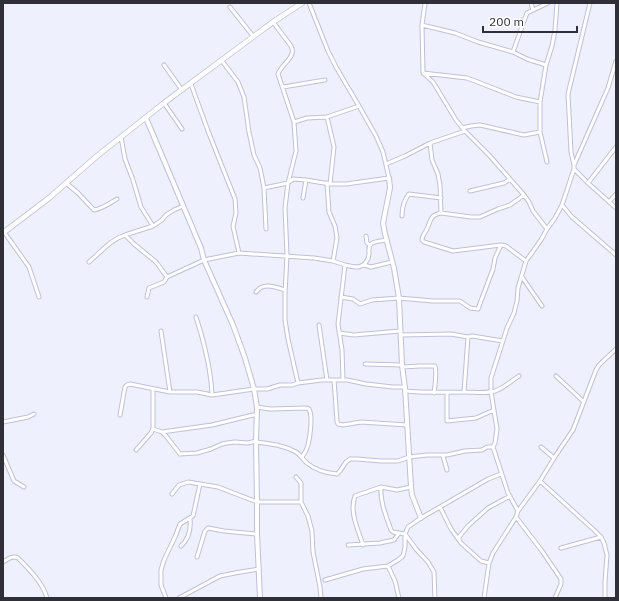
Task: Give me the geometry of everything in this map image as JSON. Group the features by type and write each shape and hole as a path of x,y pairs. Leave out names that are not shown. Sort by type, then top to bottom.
{"main road":[{"path":"3,233 49,198 97,156 164,103 222,61 294,5 302,3"}],"street":[{"path":"309,3 336,68 376,136 383,152 386,164 390,188 383,223 399,298 402,366 405,389 411,487 412,495 421,518"},
{"path":"425,3 422,25 423,73 432,82 456,120 464,130 489,154 524,195 533,211 547,228"},
{"path":"531,3 533,10"},
{"path":"513,52 527,13 548,3"},
{"path":"547,162 540,132 540,102 546,65 555,30 557,3"},
{"path":"518,511 501,474 493,447 496,443 497,429 491,392 491,378 514,313 518,288 526,261 541,240 547,228 556,218 574,169 571,152 568,94 590,3"},
{"path":"230,7 253,36"},
{"path":"273,22 293,50 292,54 278,74 294,122 296,151 288,183 285,208 287,255 285,320 298,383"},
{"path":"422,25 513,52 527,59 546,65"},
{"path":"222,61 238,82 244,97 254,155 260,168 264,188 266,229"},
{"path":"574,165 608,88 616,61"},
{"path":"164,65 182,90"},
{"path":"423,73 467,78 516,98 540,102"},
{"path":"283,87 326,80"},
{"path":"191,84 208,132 235,199 236,212 233,226 238,253"},
{"path":"164,103 182,129"},
{"path":"294,122 306,118 327,117 359,106"},
{"path":"327,117 334,147 329,183 329,212 335,226 337,238 333,261"},
{"path":"146,118 201,248 204,260 233,325 254,389 257,407 257,534 260,598"},
{"path":"386,164 430,143 471,126 480,126 524,135 540,132"},
{"path":"121,137 125,159 142,207 152,226"},
{"path":"430,143 432,160 438,174 440,185 441,213"},
{"path":"588,182 616,147"},
{"path":"574,169 616,208"},
{"path":"264,188 288,183 293,179 346,184 389,178"},
{"path":"470,191 504,183 510,179"},
{"path":"303,198 306,180"},
{"path":"66,183 94,210 97,210 117,199"},
{"path":"402,216 402,209 409,194 441,198"},
{"path":"610,202 616,194"},
{"path":"524,195 510,205 480,217 441,213 434,215 429,220 422,240 452,251 501,245 506,246 526,261"},
{"path":"562,205 572,217 616,255"},
{"path":"89,262 118,237 152,226 162,220 166,215 183,206"},
{"path":"3,233 30,268 39,297"},
{"path":"125,235 156,262 167,277"},
{"path":"366,236 367,243 370,246"},
{"path":"371,267 368,260 370,246 372,243 386,240"},
{"path":"341,297 353,299 360,304 372,300 399,298 433,301 460,300 470,308 478,309 493,269 495,258 501,245"},
{"path":"147,297 149,288 164,282 167,277 204,260 238,253 287,255 314,258 359,267 368,260"},
{"path":"364,264 371,267 392,262"},
{"path":"343,380 342,350 338,324 345,265"},
{"path":"522,277 542,306"},
{"path":"256,292 263,286 273,286 285,290"},
{"path":"196,317 203,339 212,395"},
{"path":"319,325 327,380"},
{"path":"161,331 170,392"},
{"path":"339,333 354,335 401,333 451,334 503,341"},
{"path":"464,392 468,337"},
{"path":"484,598 489,563 493,553 516,517 518,511 540,481 573,430 596,370 616,349"},
{"path":"365,364 435,366 436,379 434,393"},
{"path":"120,415 125,387 130,384 170,392 197,392 212,395 254,389 268,389 280,385 292,385 327,380 343,380 434,393 479,393 491,392 502,388 519,376"},
{"path":"556,376 584,402"},
{"path":"334,380 338,424 343,425 361,422 407,425"},
{"path":"136,450 151,433 153,428 153,389"},
{"path":"447,393 447,421 476,418 494,410"},
{"path":"257,407 270,409 309,409 311,412 310,433 308,446 302,457"},
{"path":"3,422 28,417 34,414"},
{"path":"162,432 212,425 256,415"},
{"path":"153,428 162,432 180,454 197,453 227,443 256,442 287,448 296,452 307,464 320,472 337,474 350,459 398,461 409,457 427,455 443,456 493,447"},
{"path":"541,447 554,458"},
{"path":"3,455 14,481 24,487"},
{"path":"443,456 448,470"},
{"path":"325,580 363,569 388,566 398,560 403,556 405,534 408,527 488,479 501,474"},
{"path":"296,477 301,483 301,502 308,516 312,531 313,552 321,598"},
{"path":"540,481 601,537 607,555 605,598"},
{"path":"172,494 176,488 183,483 188,482 218,487 257,502 301,502"},
{"path":"166,598 161,586 161,570 180,524 190,518 194,513 200,484"},
{"path":"363,545 353,514 354,496 381,487 397,490 411,487"},
{"path":"381,487 380,494 390,530 405,534 428,562 434,572 434,598"},
{"path":"459,540 459,537 468,526 488,508 510,496"},
{"path":"440,507 451,529 461,543 481,561 489,563"},
{"path":"516,517 561,579 561,584 555,598"},
{"path":"181,546 186,542 191,527 190,518"},
{"path":"197,557 205,531 208,528 257,534"},
{"path":"348,545 363,545 394,540 399,533"},
{"path":"561,548 601,537"},
{"path":"3,562 12,557 18,558 35,576 47,598"},
{"path":"388,566 395,581 399,598"},
{"path":"179,598 220,576 259,569"}]}
